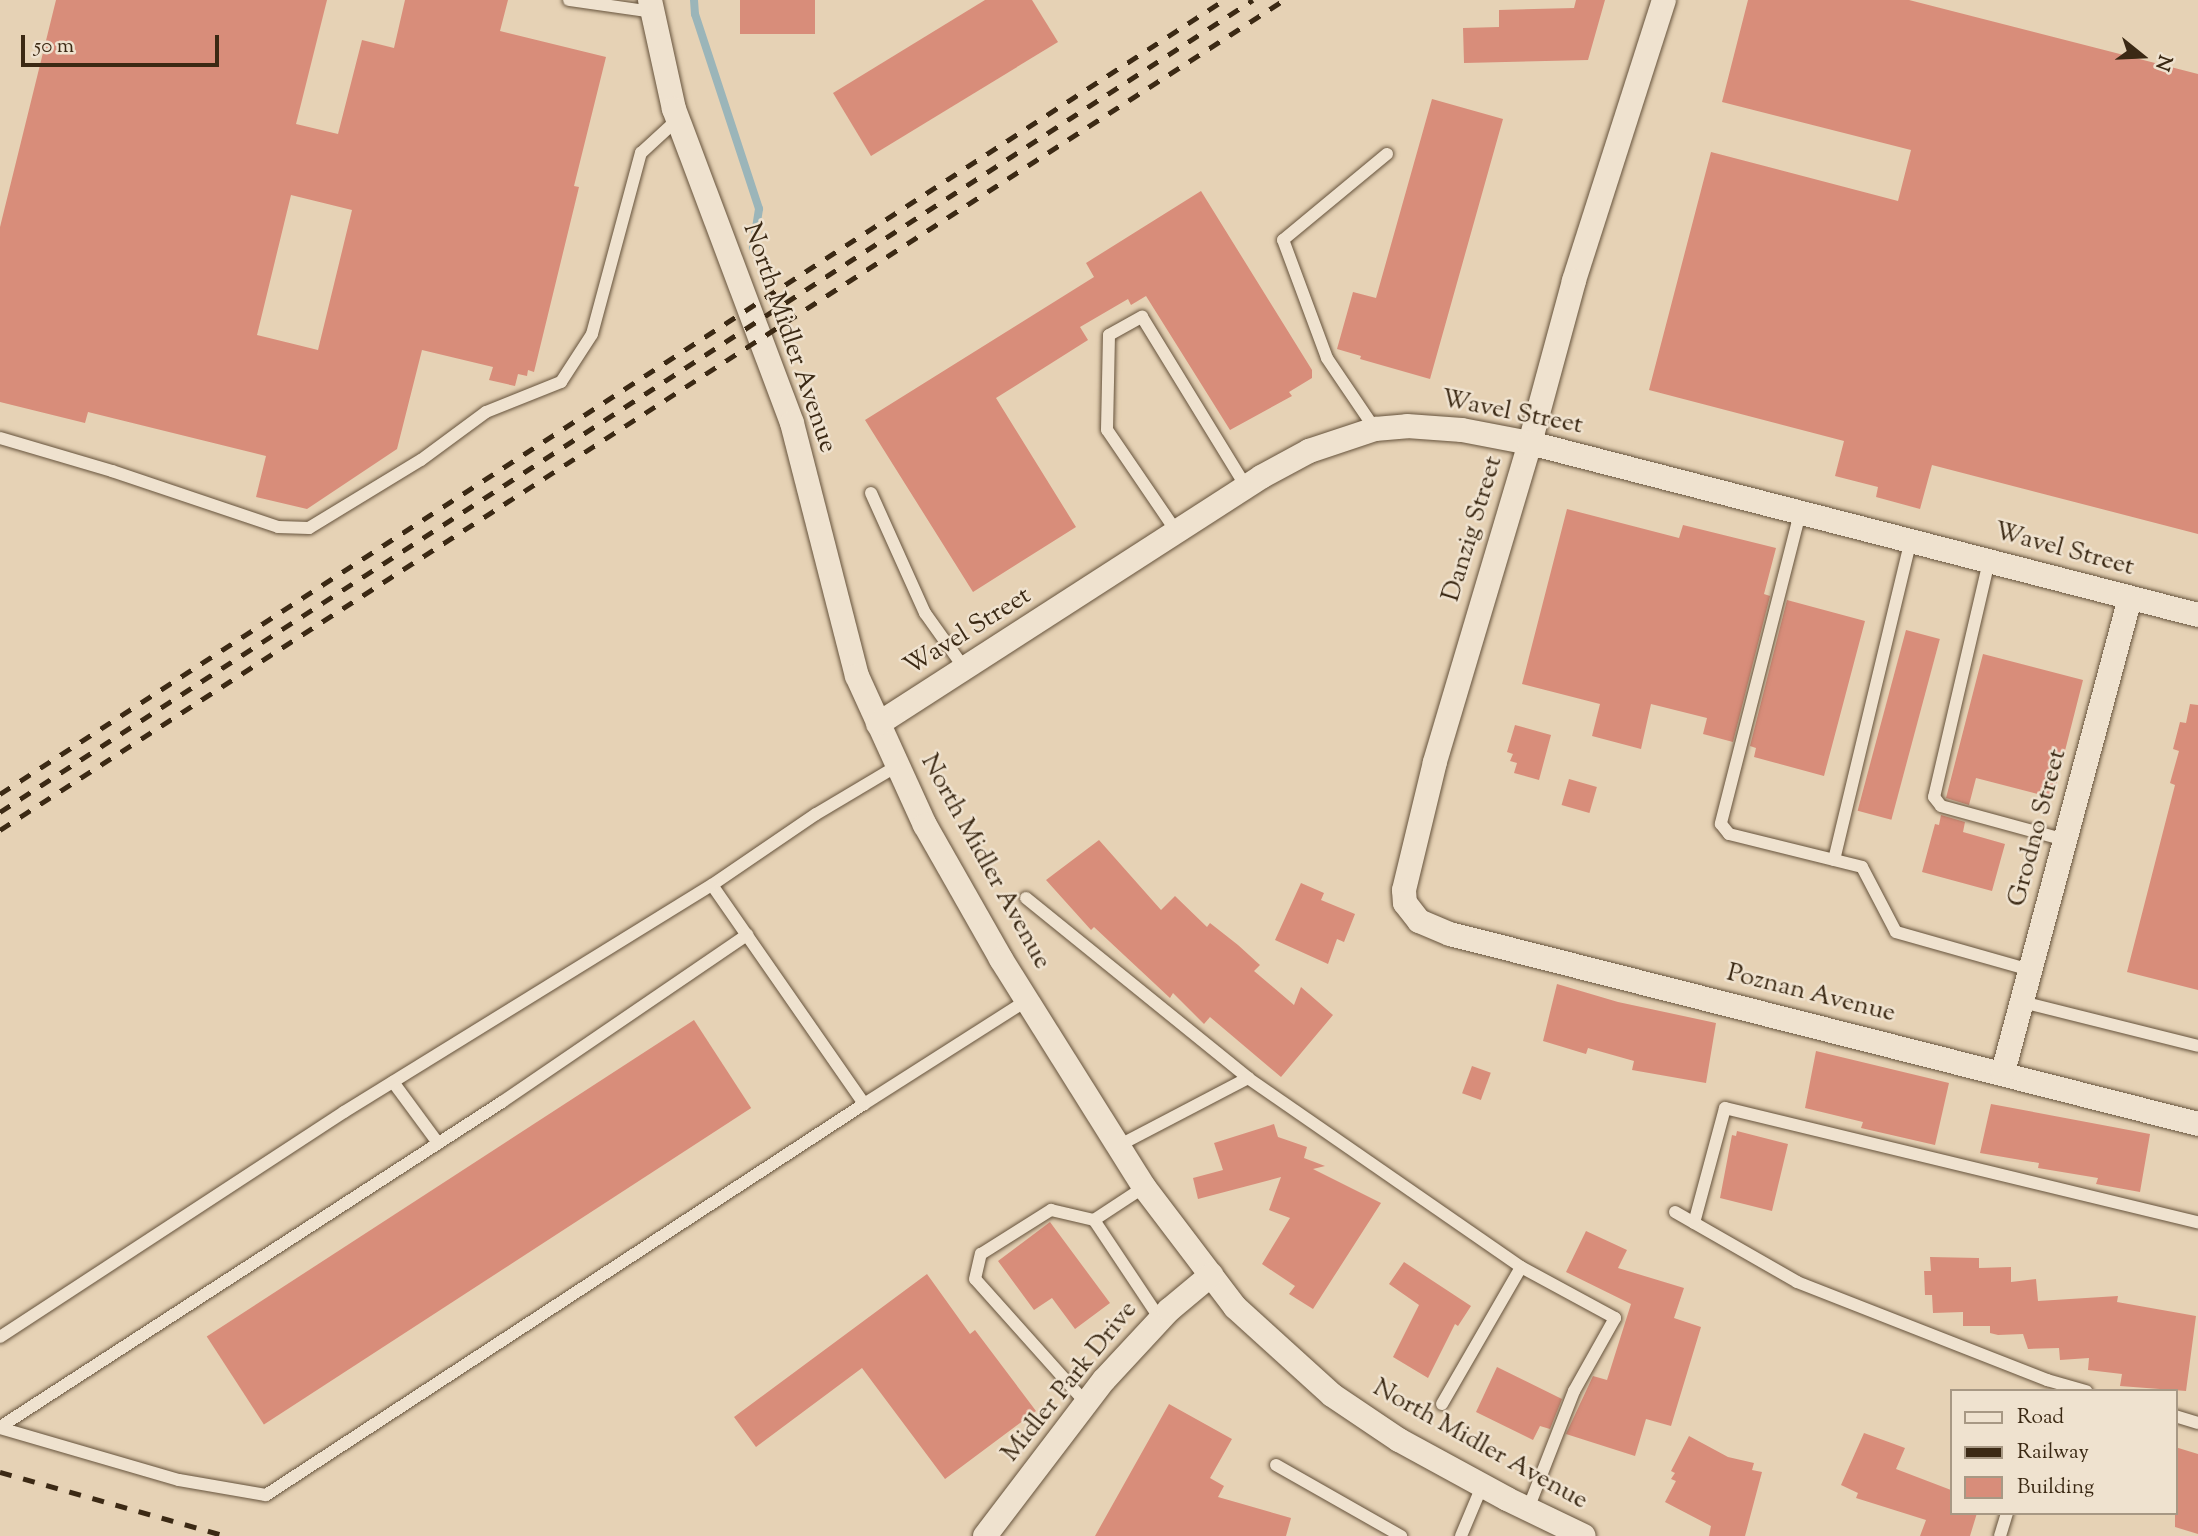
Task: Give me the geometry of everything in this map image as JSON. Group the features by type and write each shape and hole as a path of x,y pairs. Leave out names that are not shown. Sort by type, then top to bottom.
{"street":[{"name":"Danzig Street","path":"1413,915 1405,903 1404,890 1435,762 1530,443 1574,281 1664,0"},
{"name":"North Midler Avenue","path":"652,6 678,119 792,423 857,676 925,825 1027,1000 1144,1187 1235,1307 1332,1395 1399,1440 1482,1486 1584,1536"},
{"name":"Wavel Street","path":"878,724 1246,486 1309,451 1375,429 1407,426 1462,430 1530,443 2198,615"},
{"name":"Grodno Street","path":"2003,1072 2130,598"},
{"name":"Poznan Avenue","path":"1413,915 1419,921 1450,934 2003,1072 2198,1124"},
{"name":"Midler Park Drive","path":"985,1536 1086,1404 1160,1319 1211,1275"}],"lane":[{"path":"569,0 652,6"},
{"path":"0,438 112,471 278,527 309,528 421,460 486,412 561,382 592,334 641,153 678,119"},
{"path":"1375,429 1328,358 1283,240 1387,153"},
{"path":"1176,531 1107,430 1109,335 1142,317 1246,486"},
{"path":"871,493 925,613 965,669"},
{"path":"1800,513 1721,824 1729,834 1862,867 1896,932 2030,970"},
{"path":"1834,860 1911,540"},
{"path":"1989,561 1934,797 1941,806 2065,840"},
{"path":"0,1337 393,1082 712,885 816,814 897,766"},
{"path":"712,885 864,1104"},
{"path":"1026,898 1248,1078 1521,1267 1615,1318 1574,1391 1528,1509"},
{"path":"0,1427 438,1143 747,935"},
{"path":"0,1427 179,1480 266,1495 1027,1000"},
{"path":"2022,1002 2198,1046"},
{"path":"1118,1146 1248,1078"},
{"path":"393,1082 438,1143"},
{"path":"1695,1223 1725,1108 2198,1222"},
{"path":"1094,1220 1144,1187"},
{"path":"1086,1404 975,1279 982,1254 1051,1210 1094,1220 1160,1319"},
{"path":"1675,1212 1797,1282 2045,1385 2072,1389"},
{"path":"1442,1404 1521,1267"},
{"path":"2177,1417 2198,1423"},
{"path":"1276,1465 1401,1536"},
{"path":"1461,1536 1482,1486"},
{"path":"2000,1536 2006,1515"}],"building":[{"path":"56,0 327,0 296,124 338,134 362,40 394,48 405,0 508,0 500,31 606,57 574,186 579,187 534,372 528,370 527,376 518,374 515,386 489,380 493,367 422,350 397,449 307,509 256,497 266,456 88,412 85,423 0,402 0,227","holes":["291,195 352,210 318,350 257,335"]},
{"path":"740,0 815,0 815,34 740,34"},
{"path":"985,0 1032,0 1058,42 871,156 833,93"},
{"path":"1576,0 1605,0 1588,60 1464,63 1463,28 1499,27 1499,10 1574,8"},
{"path":"1748,0 1909,0 2198,74 2198,534 1932,465 1920,509 1876,497 1878,487 1835,476 1844,441 1649,390 1711,152 1898,201 1911,150 1722,102"},
{"path":"1432,99 1503,119 1430,379 1360,359 1361,356 1337,349 1353,292 1376,298"},
{"path":"1201,191 1312,370 1312,378 1289,392 1292,396 1230,430 1146,296 1131,305 1128,299 1080,327 1088,340 996,398 1076,527 973,592 865,420 1094,277 1086,263"},
{"path":"1567,509 1679,538 1683,525 1776,548 1764,594 1770,596 1733,742 1703,734 1707,718 1651,704 1641,749 1592,736 1600,704 1522,684"},
{"path":"1787,600 1865,621 1824,776 1754,757 1756,748 1750,746"},
{"path":"1906,630 1940,639 1891,820 1858,811"},
{"path":"1983,654 2083,680 2053,798 1976,778 1969,805 1946,798"},
{"path":"2190,704 2198,705 2198,990 2127,972 2175,785 2170,783 2179,751 2173,749 2180,722 2186,723"},
{"path":"1515,725 1551,735 1539,780 1514,773 1517,763 1510,761 1513,754 1507,752"},
{"path":"1569,779 1597,787 1589,813 1562,805"},
{"path":"1941,815 1965,822 1963,832 2005,844 1992,891 1922,872 1935,824 1939,825"},
{"path":"1099,840 1161,910 1175,896 1207,927 1210,923 1260,965 1254,971 1294,1005 1301,987 1333,1015 1281,1077 1210,1017 1204,1024 1173,993 1170,998 1094,927 1091,930 1046,880"},
{"path":"1301,883 1324,893 1321,900 1355,914 1344,942 1337,939 1328,964 1275,940"},
{"path":"1557,984 1618,1002 1716,1023 1706,1083 1632,1070 1634,1061 1588,1048 1586,1054 1543,1041"},
{"path":"694,1020 751,1108 264,1424 207,1336"},
{"path":"1816,1051 1949,1083 1935,1145 1861,1128 1863,1122 1805,1108"},
{"path":"1472,1066 1491,1073 1481,1100 1462,1093"},
{"path":"1991,1104 2150,1134 2140,1192 2096,1184 2098,1178 2038,1168 2039,1163 1980,1153"},
{"path":"1274,1124 1278,1137 1307,1147 1304,1158 1325,1166 1313,1169 1381,1203 1313,1309 1289,1294 1295,1286 1262,1264 1290,1218 1269,1210 1281,1177 1198,1199 1193,1178 1223,1170 1214,1143"},
{"path":"1737,1131 1788,1144 1772,1211 1720,1198 1732,1135 1736,1136"},
{"path":"1050,1222 1110,1303 1075,1329 1052,1298 1034,1310 998,1261"},
{"path":"1586,1231 1627,1250 1618,1268 1684,1288 1674,1318 1701,1327 1671,1426 1646,1419 1635,1456 1566,1434 1593,1376 1607,1380 1631,1304 1566,1272"},
{"path":"1930,1257 1979,1258 1979,1268 2011,1267 2011,1282 2036,1279 2038,1301 2118,1296 2117,1302 2196,1316 2186,1391 2120,1386 2122,1374 2088,1370 2089,1358 2060,1360 2059,1348 2028,1349 2023,1334 1998,1335 1990,1333 1990,1326 1963,1326 1963,1312 1933,1313 1932,1295 1925,1295 1924,1271 1931,1271"},
{"path":"1404,1262 1471,1306 1458,1326 1455,1324 1428,1378 1393,1357 1419,1305 1389,1284"},
{"path":"927,1274 970,1334 975,1330 1036,1411 945,1479 862,1368 756,1447 734,1417"},
{"path":"1497,1367 1562,1399 1550,1429 1540,1426 1533,1440 1476,1412"},
{"path":"1169,1404 1232,1439 1210,1478 1224,1486 1218,1497 1291,1518 1286,1536 1095,1536"},
{"path":"1864,1433 1905,1448 1896,1469 1950,1490 1950,1515 1976,1515 1970,1536 1920,1536 1926,1520 1856,1498 1858,1493 1841,1485"},
{"path":"1689,1436 1728,1457 1754,1463 1752,1470 1762,1472 1745,1536 1709,1536 1711,1526 1665,1502 1676,1481 1671,1479 1675,1473 1671,1471"},
{"path":"2177,1448 2198,1454 2198,1534 2175,1527"}],"waterway":[{"path":"694,0 695,14 759,209 753,248"}],"railway":[{"path":"0,794 1224,0"},
{"path":"0,812 1253,0"},
{"path":"0,830 1284,0"},
{"path":"0,1472 226,1536"}]}
